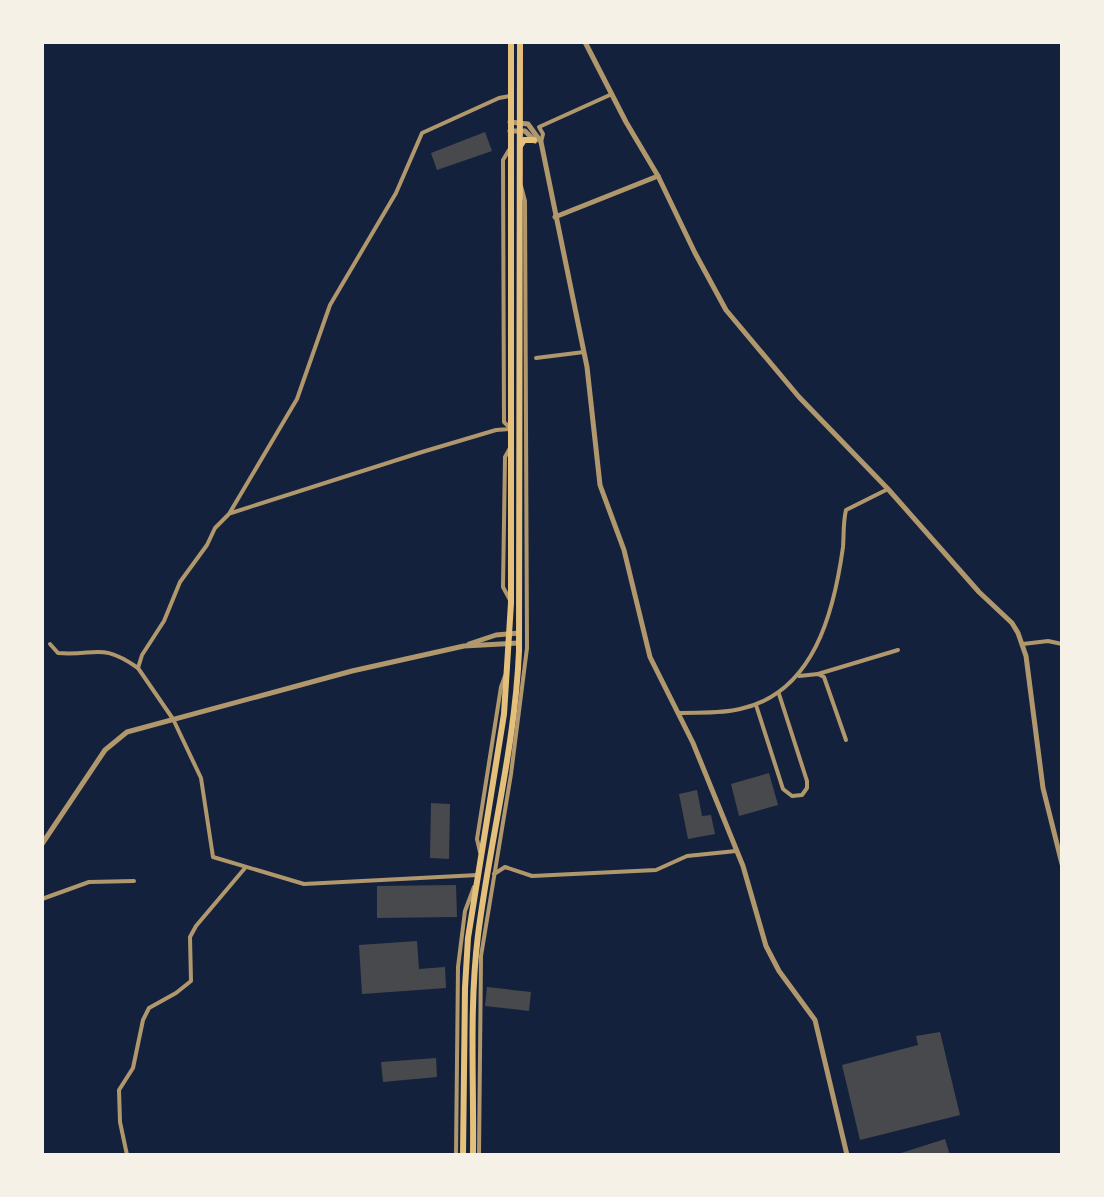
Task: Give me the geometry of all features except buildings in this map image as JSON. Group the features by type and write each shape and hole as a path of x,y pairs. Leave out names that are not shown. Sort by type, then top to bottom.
{"main road":[{"path":"463,1155 461,1049 466,966 509,670 511,42"},
{"path":"476,1155 478,939 508,774 523,572 520,42"},
{"path":"520,146 524,140 539,143"}],"street":[{"path":"585,42 726,310 799,397 888,489 979,592 1012,623 1023,644 1043,788 1062,864"},
{"path":"539,143 543,134 539,127 612,94"},
{"path":"138,668 142,655 164,621 180,582 207,545 215,528 229,514 297,399 330,305 396,193 422,133 499,98 510,96"},
{"path":"510,122 520,117 530,126 539,143 584,352 600,485 624,550 650,657 678,713 736,851 766,946 779,971 816,1023 847,1155"},
{"path":"510,131 525,131 539,143"},
{"path":"555,217 658,176"},
{"path":"536,358 584,352"},
{"path":"229,514 422,452 496,430 511,429"},
{"path":"678,713 732,711 756,705 779,693 797,677 822,636 830,609 843,546 846,510 888,489"},
{"path":"477,1031 481,956 525,678 523,572"},
{"path":"42,844 105,750 127,732 324,678 519,633"},
{"path":"1023,644 1048,641 1062,644"},
{"path":"464,646 519,643"},
{"path":"50,644 58,653 105,651 122,657 138,668 173,719 201,778 213,857 304,884 478,875"},
{"path":"797,677 818,674 898,650"},
{"path":"818,674 824,677 828,685 846,740"},
{"path":"756,705 783,789 792,796 802,795 807,781 779,693"},
{"path":"494,874 505,867 532,876 656,870 687,856 736,851"},
{"path":"127,1155 120,1122 119,1090 133,1068 143,1020 149,1008 191,981 190,937 246,867"},
{"path":"42,899 89,882 134,881"},
{"path":"456,1155 461,1049"}]}
